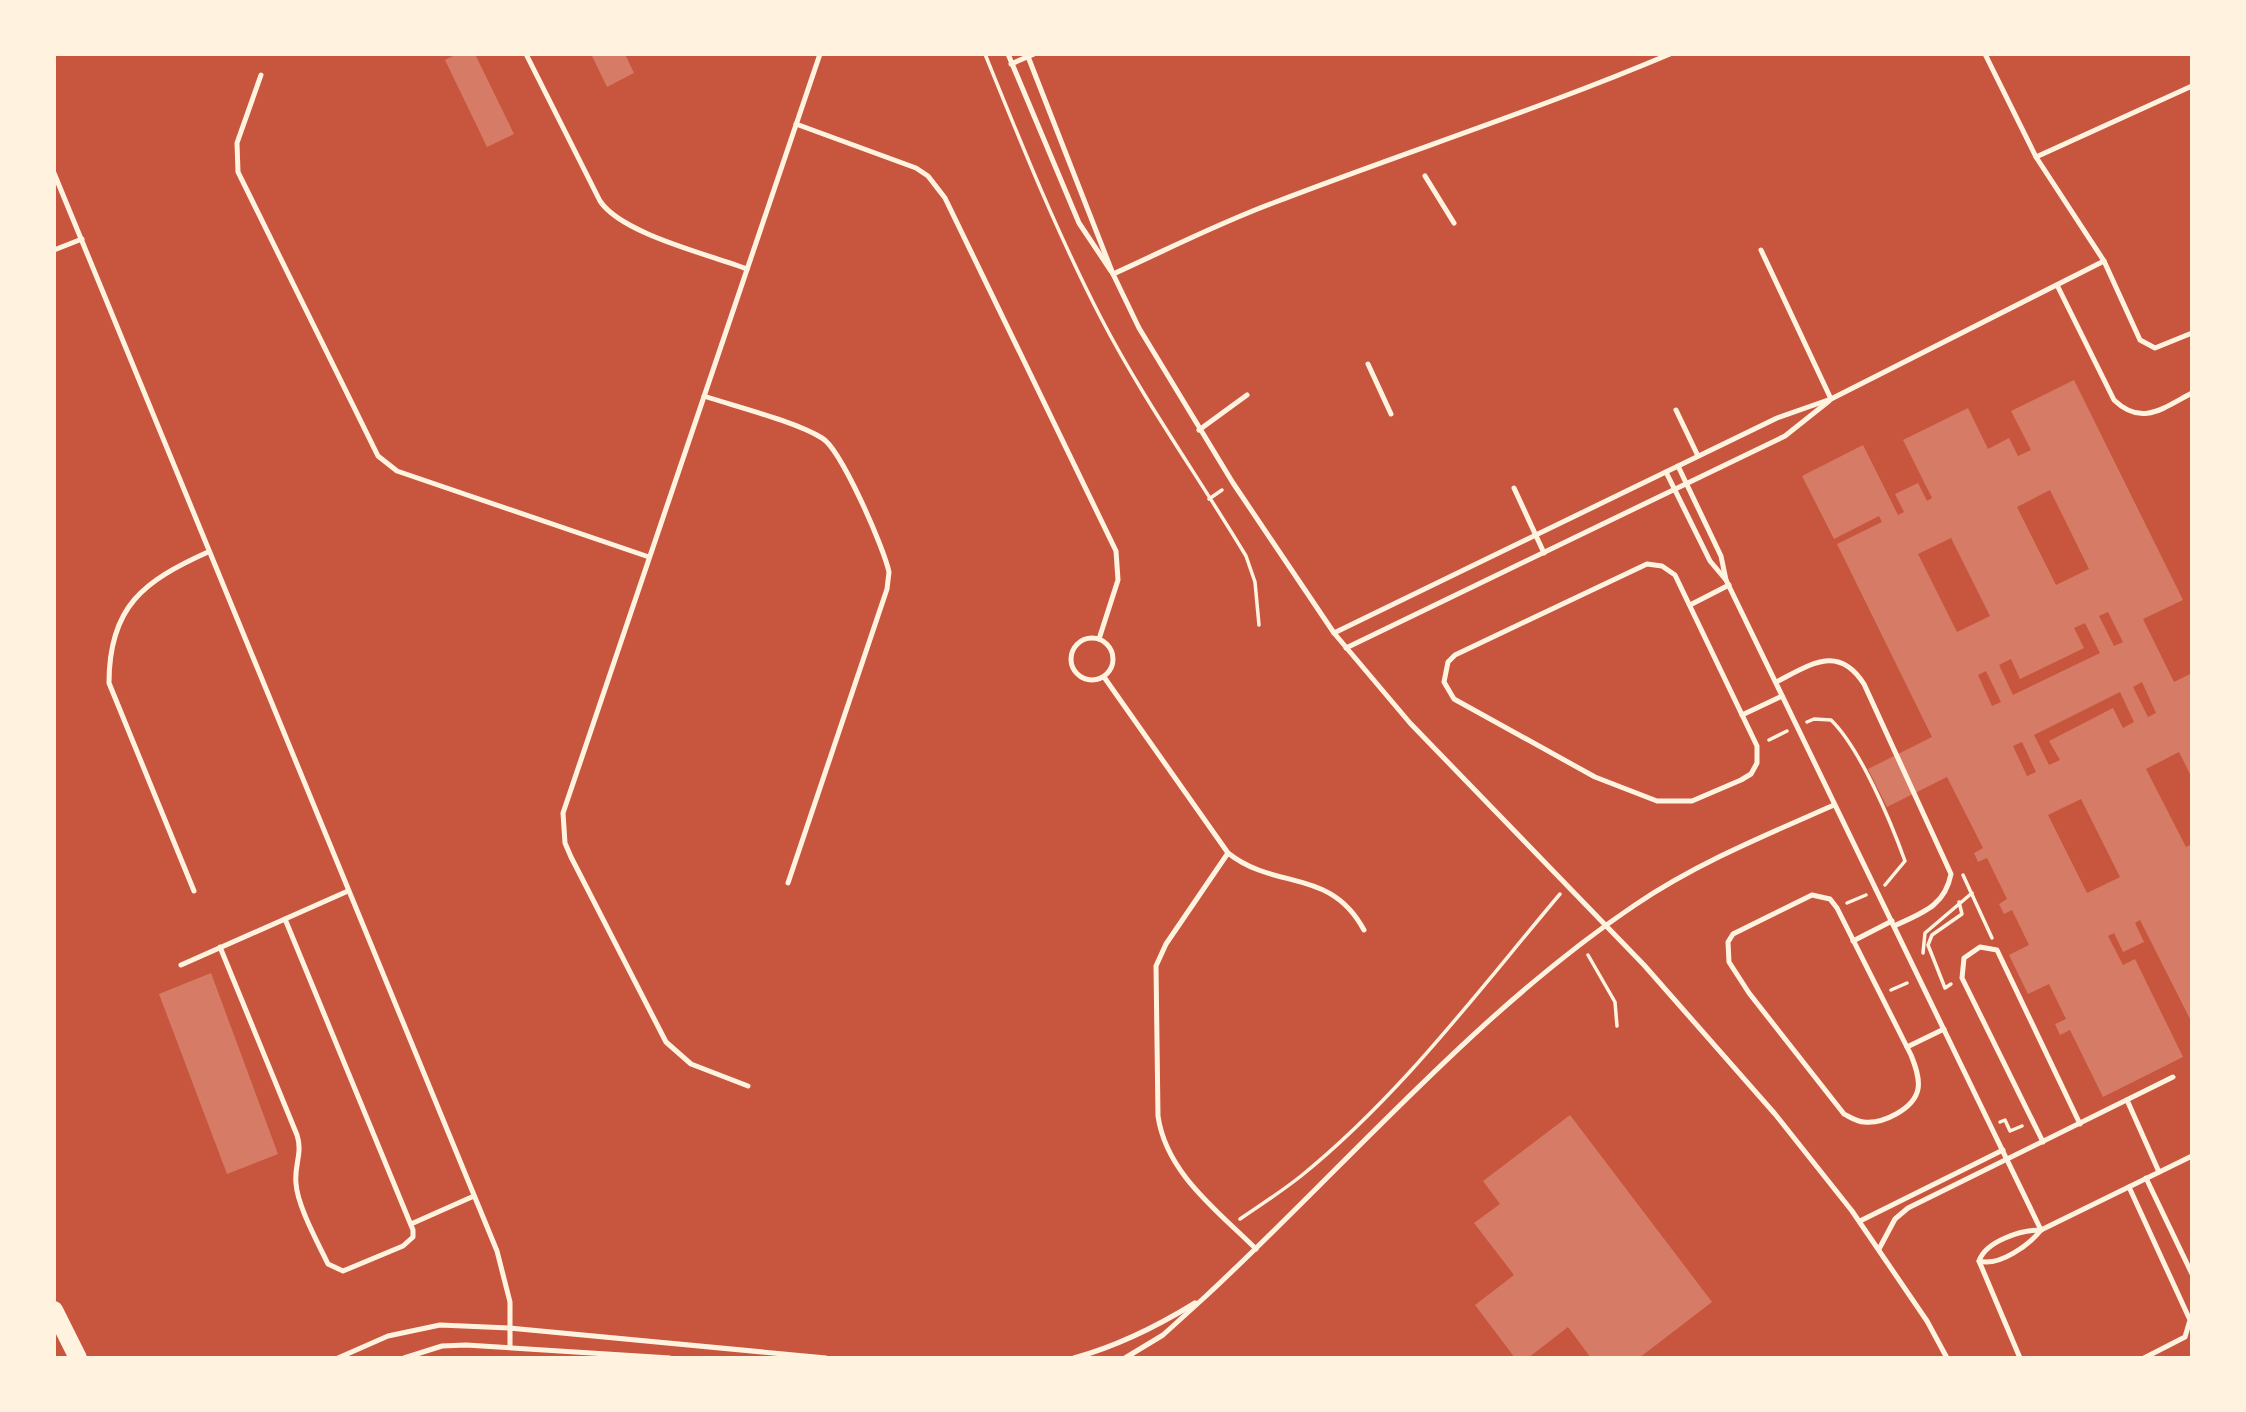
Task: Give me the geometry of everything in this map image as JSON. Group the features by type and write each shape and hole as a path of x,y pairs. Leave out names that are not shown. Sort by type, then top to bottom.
{"main road":[{"path":"54,1310 78,1357"}],"lane":[{"path":"526,54 600,201 613,217 631,227 747,269"},
{"path":"748,1086 691,1064 666,1042 565,843 563,820 566,797 820,54"},
{"path":"1008,54 1079,223 1113,274"},
{"path":"1113,274 1269,204 1444,138 1574,94 1670,54"},
{"path":"1985,54 2036,157 2104,261 2140,340 2155,348 2192,333"},
{"path":"1012,64 1029,55 1113,274 1139,328 1199,430 1334,633 1410,723 1644,965 1810,1155 1860,1221 1947,1358"},
{"path":"261,75 237,143 238,172 378,456 397,471 649,557"},
{"path":"2036,157 2192,86"},
{"path":"796,124 916,168 928,176 945,198 1116,551 1118,580 1099,639"},
{"path":"54,173 506,1276 510,1346"},
{"path":"1424,176 1454,223"},
{"path":"54,250 82,239"},
{"path":"1761,250 1831,399"},
{"path":"1334,633 1793,411 1831,399 2104,261"},
{"path":"2057,285 2114,400 2125,411 2141,415 2149,413 2192,393"},
{"path":"1368,364 1391,414"},
{"path":"1199,430 1247,395"},
{"path":"704,396 811,433 829,443 841,461 889,572 887,589 788,883"},
{"path":"1346,648 1785,436 1831,399"},
{"path":"1676,410 1698,456"},
{"path":"1678,466 1721,556 1727,583"},
{"path":"1666,472 1710,561 1727,583 1776,682 1833,805 2041,1230"},
{"path":"1514,488 1544,553"},
{"path":"194,891 109,683 109,655 127,608 141,590 158,576 208,552"},
{"path":"1647,564 1662,566 1675,575 1742,715 1757,746 1757,763 1751,774 1692,801 1657,801 1595,777 1539,748 1454,699 1444,682 1448,662 1455,655 1647,564"},
{"path":"1690,605 1727,583"},
{"path":"1091,638 1099,639 1110,649 1113,656 1110,671 1104,677 1089,680 1082,678 1072,666 1071,658 1077,644 1091,638"},
{"path":"1776,682 1825,660 1841,662 1855,670 1947,859 1951,874 1949,889 1941,902 1853,941"},
{"path":"1104,677 1228,853 1249,867 1330,891 1350,908 1364,930"},
{"path":"1742,715 1782,695"},
{"path":"1125,1358 1163,1335 1206,1296 1496,1014 1569,952 1635,905 1710,861 1833,805"},
{"path":"1228,853 1166,944 1154,978 1161,1140 1172,1161 1256,1249"},
{"path":"180,965 348,891"},
{"path":"1821,895 1837,908 1907,1047 1917,1073 1918,1090 1906,1108 1878,1122 1860,1122 1844,1114 1749,993 1729,962 1728,942 1733,934 1804,898 1821,895"},
{"path":"220,947 297,1135 301,1150 296,1173 297,1190 328,1264 343,1270 403,1246 413,1237 411,1224 285,919"},
{"path":"2043,1142 1962,978 1964,958 1980,947 1997,950 2080,1124"},
{"path":"1907,1047 1944,1029"},
{"path":"1879,1250 1895,1219 1908,1208 2173,1077"},
{"path":"2127,1100 2159,1172"},
{"path":"1860,1221 2003,1150"},
{"path":"1979,1261 1987,1248 2020,1233 2041,1230 2192,1156"},
{"path":"2146,1178 2192,1274"},
{"path":"2129,1187 2190,1320 2185,1337 2144,1358"},
{"path":"411,1224 474,1196"},
{"path":"1979,1261 1990,1262 2025,1246 2041,1230"},
{"path":"1979,1261 2020,1358"},
{"path":"1074,1358 1107,1349 1158,1326 1206,1296"},
{"path":"338,1358 414,1328 440,1325 509,1328 826,1358"},
{"path":"404,1358 442,1346 510,1346 670,1358"}],"path":[{"path":"985,54 1042,194 1101,318 1153,408 1246,556 1255,582 1259,625"},
{"path":"1757,746 1814,719 1831,720 1845,734 1863,769 1905,861 1892,880 1837,908"},
{"path":"1951,874 1961,870 1997,950"},
{"path":"1232,1225 1301,1176 1377,1104 1438,1041 1566,887"},
{"path":"1880,995 1930,972 1922,952 1925,933 1972,893"},
{"path":"1959,902 1962,914 1932,935 1928,945 1945,988 1962,978"},
{"path":"1591,960 1615,1002 1617,1026"},
{"path":"1992,1126 2006,1120 2010,1131 2033,1121"}],"building":[{"path":"457,54 475,54 514,134 487,147 445,60"},
{"path":"591,54 625,54 634,73 607,87"},
{"path":"2074,380 2183,600 2143,619 2174,682 2192,673 2192,778 2179,752 2146,769 2186,847 2192,844 2192,1023 2140,920 2135,923 2144,942 2123,952 2114,933 2108,936 2123,965 2135,959 2183,1057 2103,1097 2070,1030 2060,1035 2055,1024 2066,1019 2049,984 2028,994 2009,955 2029,945 2012,910 2004,914 1999,904 2007,899 1987,858 1978,862 1974,853 1983,848 1947,777 1887,807 1868,769 1932,737 1837,544 1882,522 1879,516 1834,539 1802,476 1863,445 1898,515 1904,512 1895,494 1918,483 1927,501 1932,498 1903,440 1968,408 1988,449 2009,438 2018,456 2031,450 2011,411","holes":["2050,490 2089,569 2056,585 2017,507","1951,538 1990,616 1957,632 1918,554","2108,612 2123,642 2114,646 2099,616","2085,623 2100,653 2013,695 1999,665 2011,659 2020,679 2084,648 2074,628","1986,671 2001,702 1992,706 1978,675","2142,682 2156,713 2148,717 2133,687","2120,692 2134,722 2123,728 2113,708 2049,741 2060,760 2049,765 2034,735","2022,742 2036,772 2027,776 2013,746","2081,799 2120,877 2087,893 2048,815"]},
{"path":"211,973 278,1154 227,1174 159,994"},
{"path":"1570,1115 1712,1302 1639,1358 1591,1358 1568,1327 1528,1358 1515,1358 1475,1305 1514,1275 1474,1223 1500,1204 1483,1181"}]}
